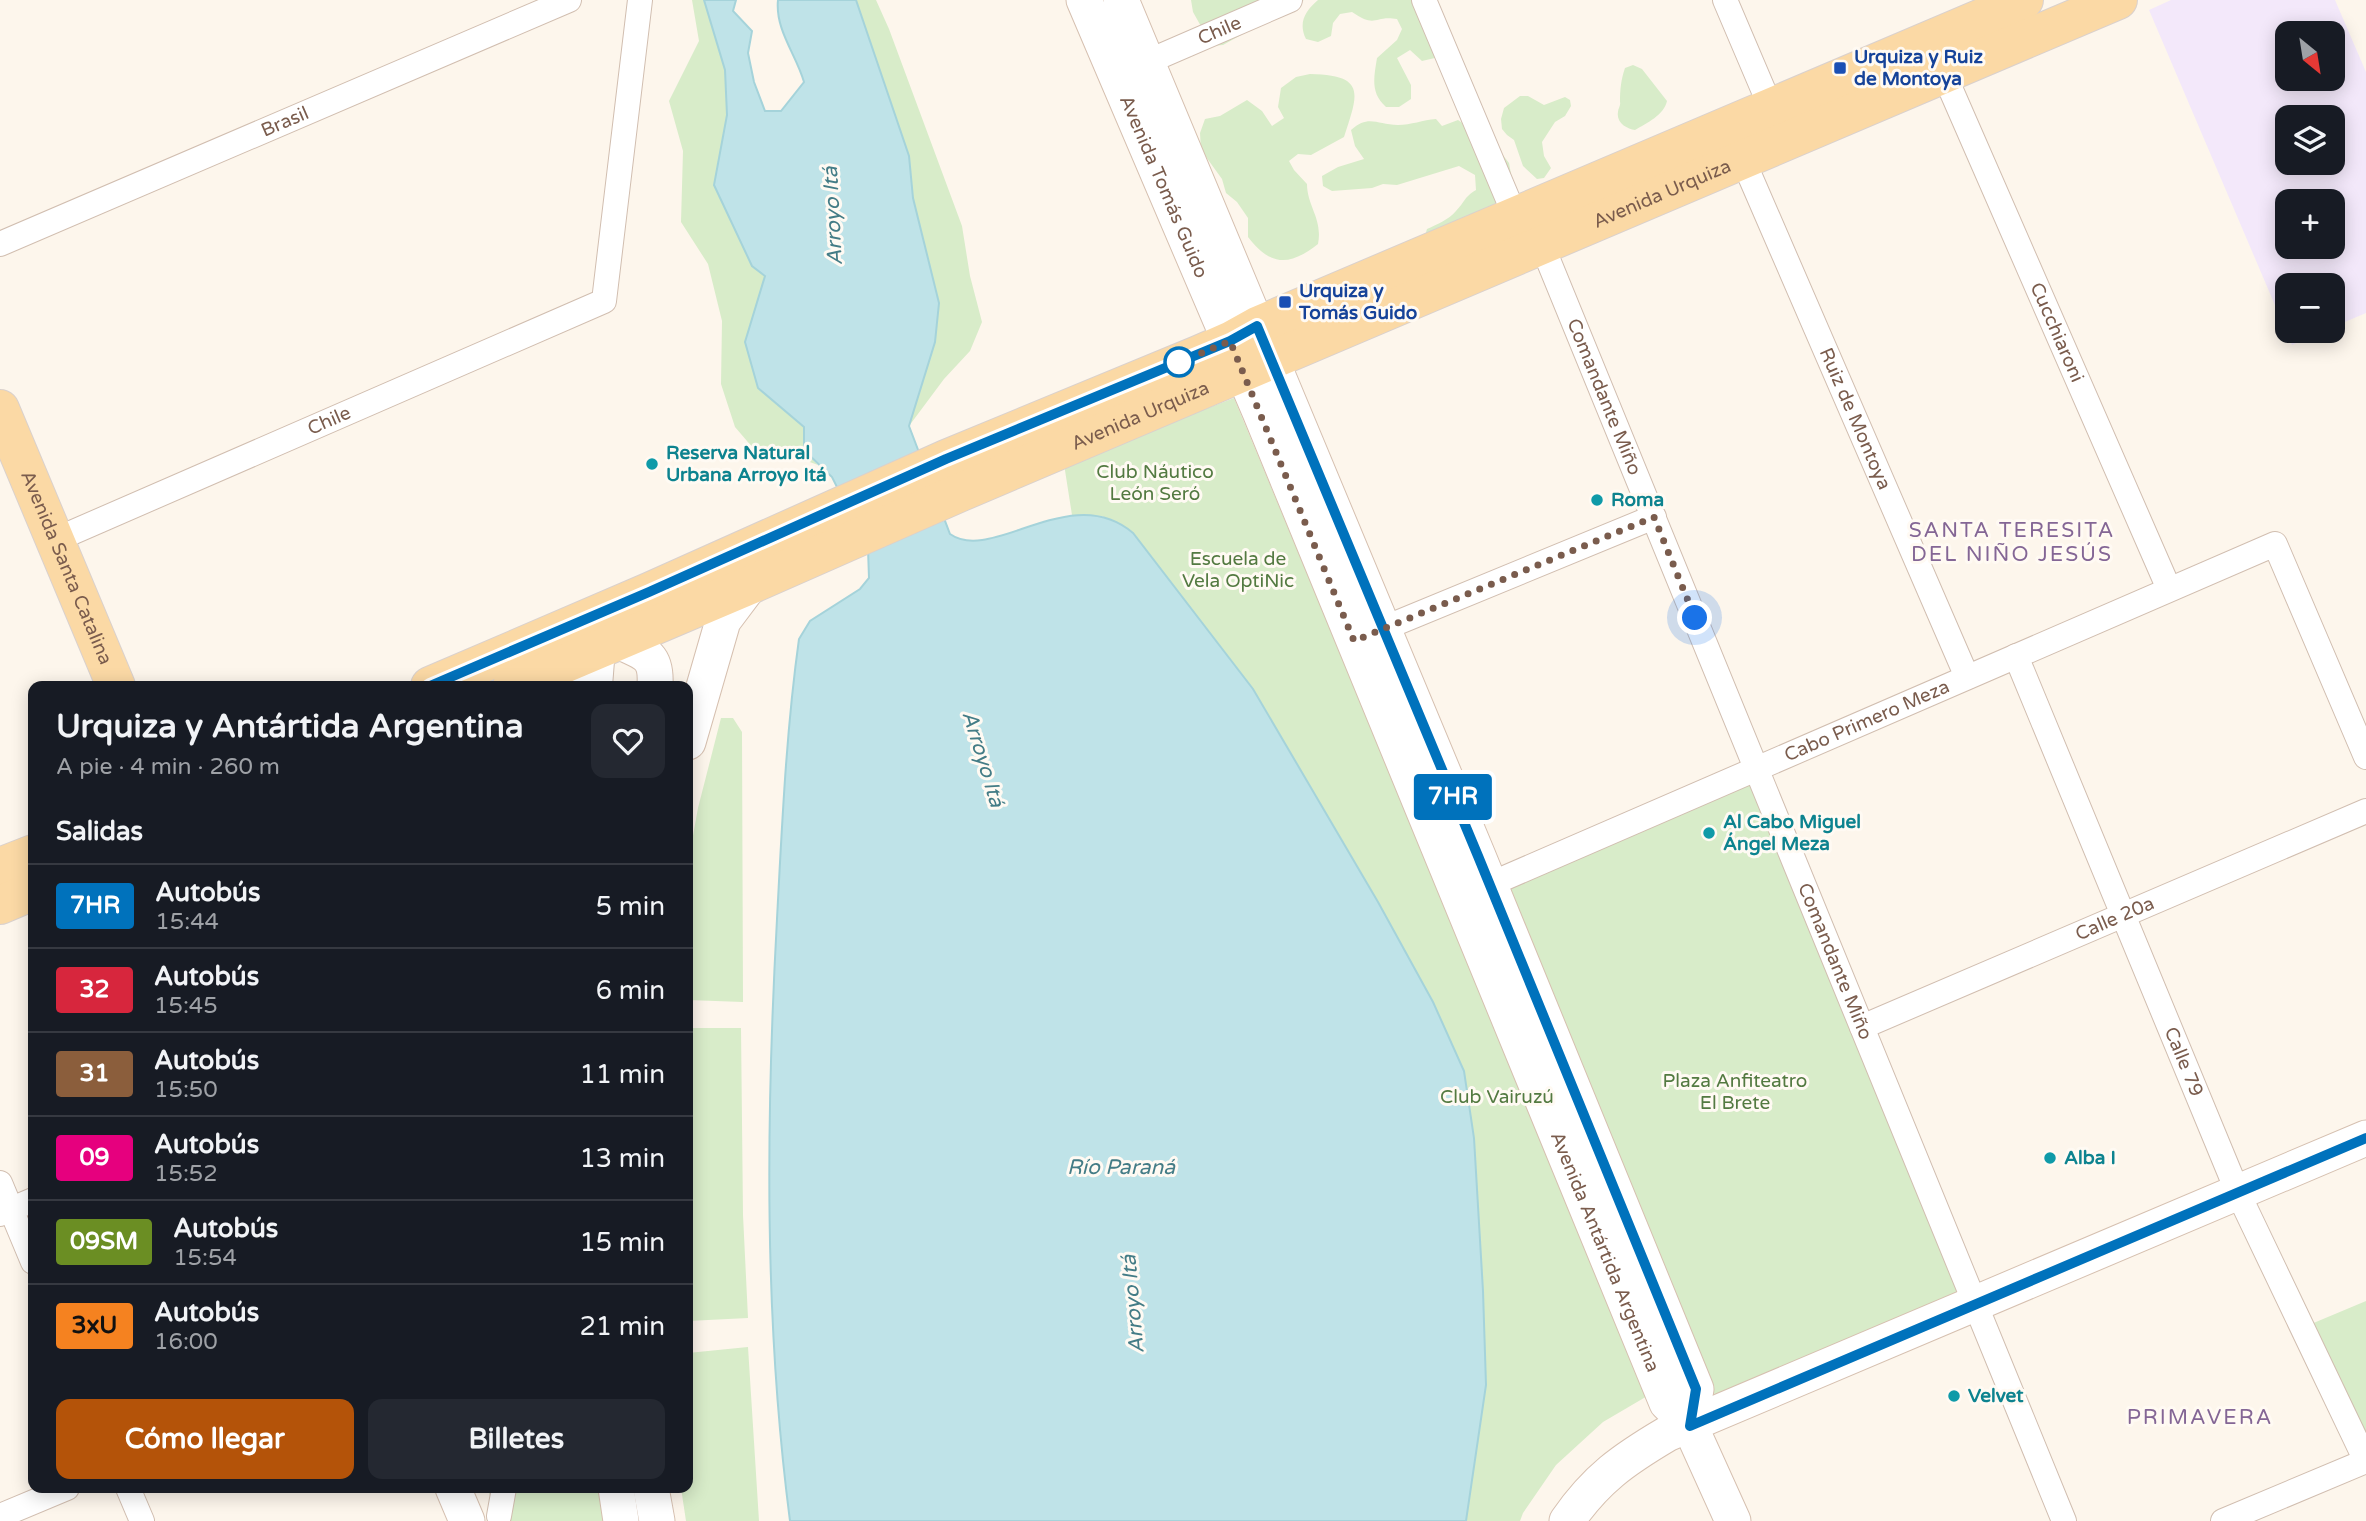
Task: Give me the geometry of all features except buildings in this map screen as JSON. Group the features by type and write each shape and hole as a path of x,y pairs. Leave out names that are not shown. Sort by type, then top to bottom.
{"main road":[{"name":"Avenida Tomás Guido","path":"1084,0 1250,350"},
{"name":"Avenida Tomás Guido","path":"1121,0 1147,62 1250,350"},
{"name":"Avenida Urquiza","path":"1250,350 1515,216 2024,0"},
{"name":"Avenida Urquiza","path":"442,681 649,592 831,530 953,475 1250,350 1542,245 2118,0"},
{"name":"Avenida Antártida Argentina","path":"1250,350 1474,891 1667,1403 1690,1426 1734,1521"},
{"name":"Avenida Santa Catalina","path":"0,409 115,681"},
{"name":"Avenida Urquiza","path":"530,681 597,663 750,585 831,530"},
{"path":"693,725 723,621 750,585"},
{"path":"597,663 646,653 653,664 655,681"},
{"path":"0,867 28,856"},
{"path":"0,905 28,893"},
{"path":"1567,1521 1583,1498 1621,1461 1667,1434 2366,1138"},
{"path":"458,1493 483,1519"},
{"path":"617,1493 621,1521"},
{"path":"651,1493 657,1521"}],"street":[{"name":"Brasil","path":"0,244 569,0"},
{"name":"Chile","path":"55,540 604,301 640,0"},
{"name":"Chile","path":"1147,62 1290,0"},
{"path":"1424,0 1515,216"},
{"path":"1725,0 1771,108"},
{"name":"Cucchiaroni","path":"1944,74 2169,589"},
{"name":"Ruiz de Montoya","path":"1743,160 1967,677"},
{"name":"Comandante Miño","path":"1542,245 2064,1521"},
{"path":"1368,635 1654,517"},
{"name":"Cabo Primero Meza","path":"1474,891 2275,544 2366,757"},
{"name":"Calle 79","path":"2016,656 2238,1193 2366,1461"},
{"name":"Calle 20a","path":"1862,1027 2366,811"},
{"path":"0,1183 15,1208 28,1247"},
{"path":"2223,1521 2366,1461"},
{"path":"0,1516 56,1493"},
{"path":"130,1493 142,1521"},
{"path":"483,1519 501,1493"}],"shaded area":[{"path":"2171,0 2335,0 2344,21 2275,21 2275,91 2345,91 2345,23 2366,72 2366,313 2345,322 2345,273 2275,273 2275,305 2149,10"}],"green space":[{"path":"692,0 705,0 725,70 727,125 765,276 763,310 745,342 758,388 804,427 804,450 818,465 804,460 759,455 735,427 721,384 722,321 708,264 681,222 683,151 669,101 699,41"},
{"path":"856,0 876,0 889,29 962,226 970,276 982,322 970,351 944,379 909,426 935,342 939,303 913,198 909,156"},
{"path":"1191,0 1304,0 1223,45 1212,46 1193,12"},
{"path":"1318,0 1428,0 1439,57 1422,61 1410,50 1397,58 1411,85 1411,99 1399,107 1386,107 1375,90 1377,58 1397,40 1402,29 1397,19 1371,21 1352,12 1340,14 1333,23 1331,36 1318,42 1306,39 1303,23 1306,13"},
{"path":"1633,65 1642,69 1667,101 1659,114 1635,130 1623,125 1618,116 1625,68"},
{"path":"1310,74 1341,78 1349,83 1354,90 1353,109 1344,137 1311,155 1298,154 1289,161 1307,184 1319,235 1318,244 1308,251 1281,260 1265,254 1248,237 1248,218 1237,202 1226,193 1222,179 1201,150 1200,133 1205,119 1220,116 1247,100 1262,111 1272,126 1284,118 1278,107 1281,88 1296,77"},
{"path":"1520,96 1528,96 1544,105 1565,97 1570,100 1571,106 1565,116 1555,122 1542,142 1544,156 1551,168 1544,178 1537,179 1523,166 1514,140 1502,129 1504,108"},
{"path":"1436,119 1442,126 1458,120 1495,145 1509,163 1514,190 1503,213 1424,239 1427,229 1450,217 1476,190 1475,175 1459,166 1397,185 1383,184 1372,188 1332,191 1323,186 1322,176 1338,167 1364,159 1355,146 1351,130 1357,125 1368,121 1403,125"},
{"path":"1234,398 1649,1395 1603,1422 1556,1465 1520,1521 1466,1521 1486,1385 1474,1138 1464,1071 1433,1002 1378,902 1253,689 1133,533 1102,516 1072,515 1064,464"},
{"path":"721,718 733,718 742,732 743,1002 693,1000 693,836"},
{"name":"Plaza Anfiteatro El Brete","path":"1751,778 1969,1301 1719,1405 1502,882"},
{"path":"693,1028 741,1028 743,1215 748,1318 693,1321"},
{"path":"2366,1301 2366,1447 2304,1327"},
{"path":"748,1347 759,1521 686,1521 682,1493 693,1493 693,1352"},
{"path":"489,1493 601,1493 604,1521 501,1521"}],"water":[{"name":"Río Paraná","path":"704,0 736,0 733,11 752,31 748,53 754,82 765,111 781,111 804,82 783,32 778,0 856,0 909,156 913,198 939,303 935,342 909,426 950,534 967,540 988,539 1059,518 1084,515 1109,519 1133,533 1253,689 1378,902 1433,1002 1464,1071 1474,1138 1486,1385 1466,1521 790,1521 775,1371 769,1145 773,994 788,744 799,639 810,621 860,589 869,578 868,549 832,477 804,450 804,427 758,388 745,342 765,276 752,266 714,185 727,115 725,70"}],"bus line":[{"name":"7HR","path":"442,681 946,459 1230,341 1257,326 1696,1389 1690,1426 2366,1138"}],"place":[{"name":"Urquiza y Ruiz de Montoya","path":"1840,68"},
{"name":"Urquiza y Tomás Guido","path":"1285,302"},
{"name":"Reserva Natural Urbana Arroyo Itá","path":"652,464"},
{"name":"Roma","path":"1597,500"},
{"name":"Al Cabo Miguel Ángel Meza","path":"1709,833"},
{"name":"Alba I","path":"2050,1158"},
{"name":"Velvet","path":"1954,1396"}],"district":[{"name":"SANTA TERESITA DEL NIÑO JESÚS","path":"2012,542"},
{"name":"PRIMAVERA","path":"2200,1417"}],"route":[{"path":"1179,362 1173,365 1230,341 1354,641 1654,517 1695,618"}],"water label":[{"name":"Arroyo Itá","path":"833,216"},
{"name":"Arroyo Itá","path":"983,759"},
{"name":"Arroyo Itá","path":"1133,1304"}],"park label":[{"name":"Club Náutico León Seró","path":"1155,483"},
{"name":"Escuela de Vela OptiNic","path":"1238,570"},
{"name":"Club Vairuzú","path":"1497,1097"}]}
